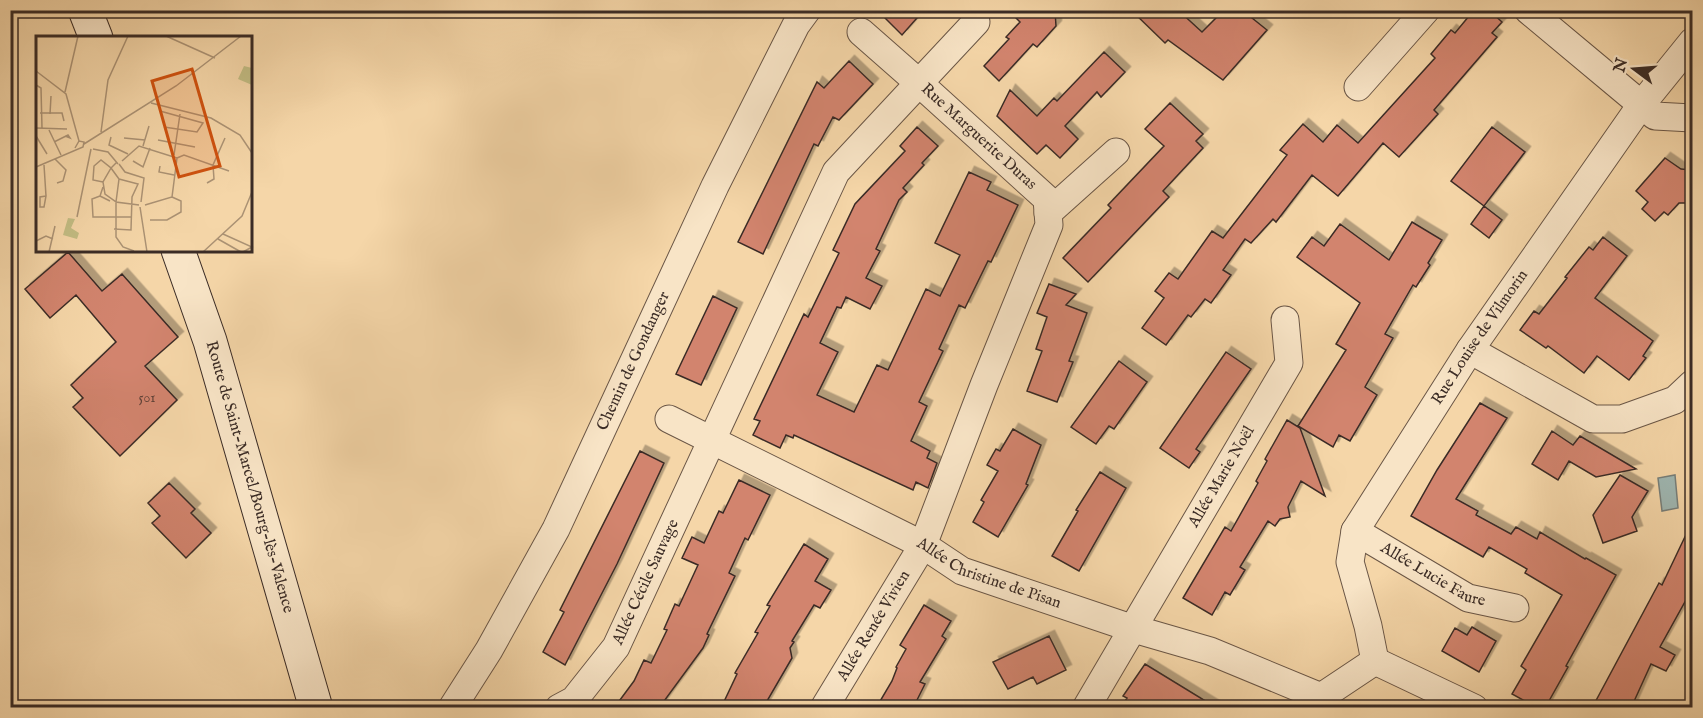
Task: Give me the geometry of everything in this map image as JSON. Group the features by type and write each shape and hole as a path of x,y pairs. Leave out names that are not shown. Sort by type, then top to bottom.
{"main road":[{"path":"85,10 95,36"},
{"name":"Route de Saint-Marcel/Bourg-lès-Valence","path":"179,252 210,341 316,708"}],"street":[{"name":"Chemin de Gondanger","path":"452,708 489,650 556,529 715,186 796,25 807,10"},
{"path":"1358,87 1426,10"},
{"path":"1528,10 1655,116 1692,118"},
{"path":"861,32 919,83 976,22"},
{"name":"Rue Louise de Vilmorin","path":"1375,661 1350,562 1355,531 1470,350 1641,105 1692,42"},
{"name":"Rue Marguerite Duras","path":"711,441 836,172 919,83 1047,199 1048,213"},
{"path":"923,544 1049,225 1048,213 1116,152"},
{"name":"Allée Marie Noël","path":"1086,708 1289,363 1285,320"},
{"path":"1470,350 1593,419 1622,419 1675,400 1692,384"},
{"name":"Allée Christine de Pisan","path":"669,419 923,544 962,571 1134,629 1210,651 1318,702"},
{"name":"Allée Cécile Sauvage","path":"559,708 574,700 615,647 711,441"},
{"name":"Allée Lucie Faure","path":"1355,531 1468,598 1515,608"},
{"name":"Allée Renée Vivien","path":"825,708 923,544"},
{"path":"1318,702 1375,661 1472,707"}],"water":[{"path":"1675,475 1678,508 1662,511 1658,478"}],"building":[{"path":"877,10 924,10 902,35"},
{"path":"1008,10 1055,10 1056,26 1037,47 1033,44 999,81 984,66 1009,39 1006,37 1020,22"},
{"path":"1131,10 1178,10 1202,32 1224,10 1242,10 1267,30 1223,80 1168,40 1165,43"},
{"path":"1474,10 1489,10 1502,22 1492,33 1497,37 1434,110 1438,114 1399,157 1383,143 1338,196 1312,175 1276,222 1273,219 1251,243 1245,239 1223,270 1231,275 1211,303 1205,299 1191,317 1188,315 1166,345 1142,328 1164,298 1155,291 1169,273 1178,279 1212,231 1223,238 1287,155 1280,150 1303,124 1323,142 1337,125 1358,143 1435,58 1431,54 1451,30 1455,33"},
{"path":"1104,52 1125,72 1101,97 1097,92 1065,126 1078,139 1060,158 1046,145 1037,154 997,116 1010,90 1037,116 1054,98 1057,101"},
{"path":"849,61 873,84 839,120 833,117 818,146 814,144 763,254 738,242 817,82 824,88"},
{"path":"1170,103 1203,134 1196,141 1203,148 1163,191 1169,197 1088,282 1063,258 1111,208 1108,205 1164,146 1145,129"},
{"path":"917,127 938,146 903,188 907,192 899,200 876,249 880,251 866,278 882,286 870,309 846,297 841,308 837,307 820,343 838,352 817,395 854,412 877,365 888,370 926,289 940,296 960,255 935,243 969,172 991,182 987,190 1018,205 991,262 988,261 965,308 959,305 939,349 943,351 919,402 927,406 911,441 930,451 927,458 937,463 928,488 916,482 913,490 794,435 793,438 786,435 780,448 753,435 760,421 754,419 804,314 808,317 839,253 833,250 855,204 905,151 900,146"},
{"path":"1492,127 1525,152 1484,206 1451,181"},
{"path":"1665,158 1681,169 1692,170 1692,203 1679,203 1668,215 1664,212 1655,221 1642,209 1648,202 1636,191"},
{"path":"1484,206 1502,220 1489,238 1471,224"},
{"path":"1412,222 1442,240 1428,263 1430,265 1416,287 1413,285 1385,334 1393,338 1365,387 1377,395 1350,441 1339,435 1333,447 1298,426 1346,350 1336,344 1360,303 1297,257 1312,237 1324,246 1340,224 1389,260"},
{"path":"1603,237 1627,256 1595,298 1653,341 1643,356 1646,358 1629,380 1597,356 1584,373 1548,346 1546,348 1520,330 1534,311 1539,314 1589,247 1593,250"},
{"path":"68,252 102,291 122,274 178,337 145,366 177,400 120,456 73,407 83,398 71,385 116,342 76,295 50,318 25,289"},
{"path":"1049,284 1076,294 1066,305 1087,313 1069,361 1073,362 1057,402 1027,391 1042,351 1036,349 1047,317 1037,313"},
{"path":"713,296 737,308 701,385 676,374"},
{"path":"1226,352 1251,369 1196,449 1200,452 1189,468 1160,448"},
{"path":"1119,361 1147,382 1114,429 1109,426 1096,444 1071,427"},
{"path":"1480,403 1507,418 1456,499 1478,511 1476,515 1511,534 1516,527 1537,539 1540,532 1616,575 1545,708 1538,708 1512,694 1526,670 1521,666 1562,595 1525,573 1527,569 1489,547 1483,557 1411,516"},
{"path":"1287,420 1300,428 1325,496 1301,481 1288,507 1290,517 1280,519 1275,526 1268,521 1240,567 1245,570 1230,595 1225,592 1212,615 1183,598 1225,527 1231,531 1258,483 1256,481 1267,461 1265,459"},
{"path":"1013,429 1041,445 1026,484 1028,485 998,537 973,522 984,502 981,500 998,471 987,465 996,449 1000,451"},
{"path":"1552,431 1573,445 1580,436 1636,469 1596,477 1569,461 1558,480 1532,464"},
{"path":"640,451 664,463 617,564 565,665 543,652 564,612 560,610"},
{"path":"1100,472 1126,488 1079,571 1052,556 1078,511 1076,510"},
{"path":"1620,475 1648,491 1632,517 1637,531 1603,543 1593,515"},
{"path":"739,480 770,495 748,540 745,538 729,573 735,576 707,634 709,635 703,648 659,708 614,708 634,681 644,660 651,663 667,630 664,629 675,604 679,606 698,565 682,558 692,537 704,543 719,511 723,513"},
{"path":"169,483 195,509 191,513 211,533 186,558 152,523 160,516 148,503"},
{"path":"1692,522 1692,589 1660,647 1675,655 1666,671 1651,664 1631,708 1592,708 1659,583 1662,585"},
{"path":"804,544 828,559 815,581 831,590 820,608 814,605 792,641 794,642 790,648 792,658 763,708 721,708 737,674 735,673 758,633 755,632 770,606 767,605"},
{"path":"924,605 951,621 942,636 946,639 920,682 925,684 913,708 876,708 892,681 896,667 906,649 900,645"},
{"path":"1472,627 1496,641 1479,672 1442,651 1455,628 1467,635"},
{"path":"1049,636 1066,670 1037,684 1033,677 1008,689 993,662"},
{"path":"1145,664 1217,708 1121,708 1127,698 1123,696"}]}
